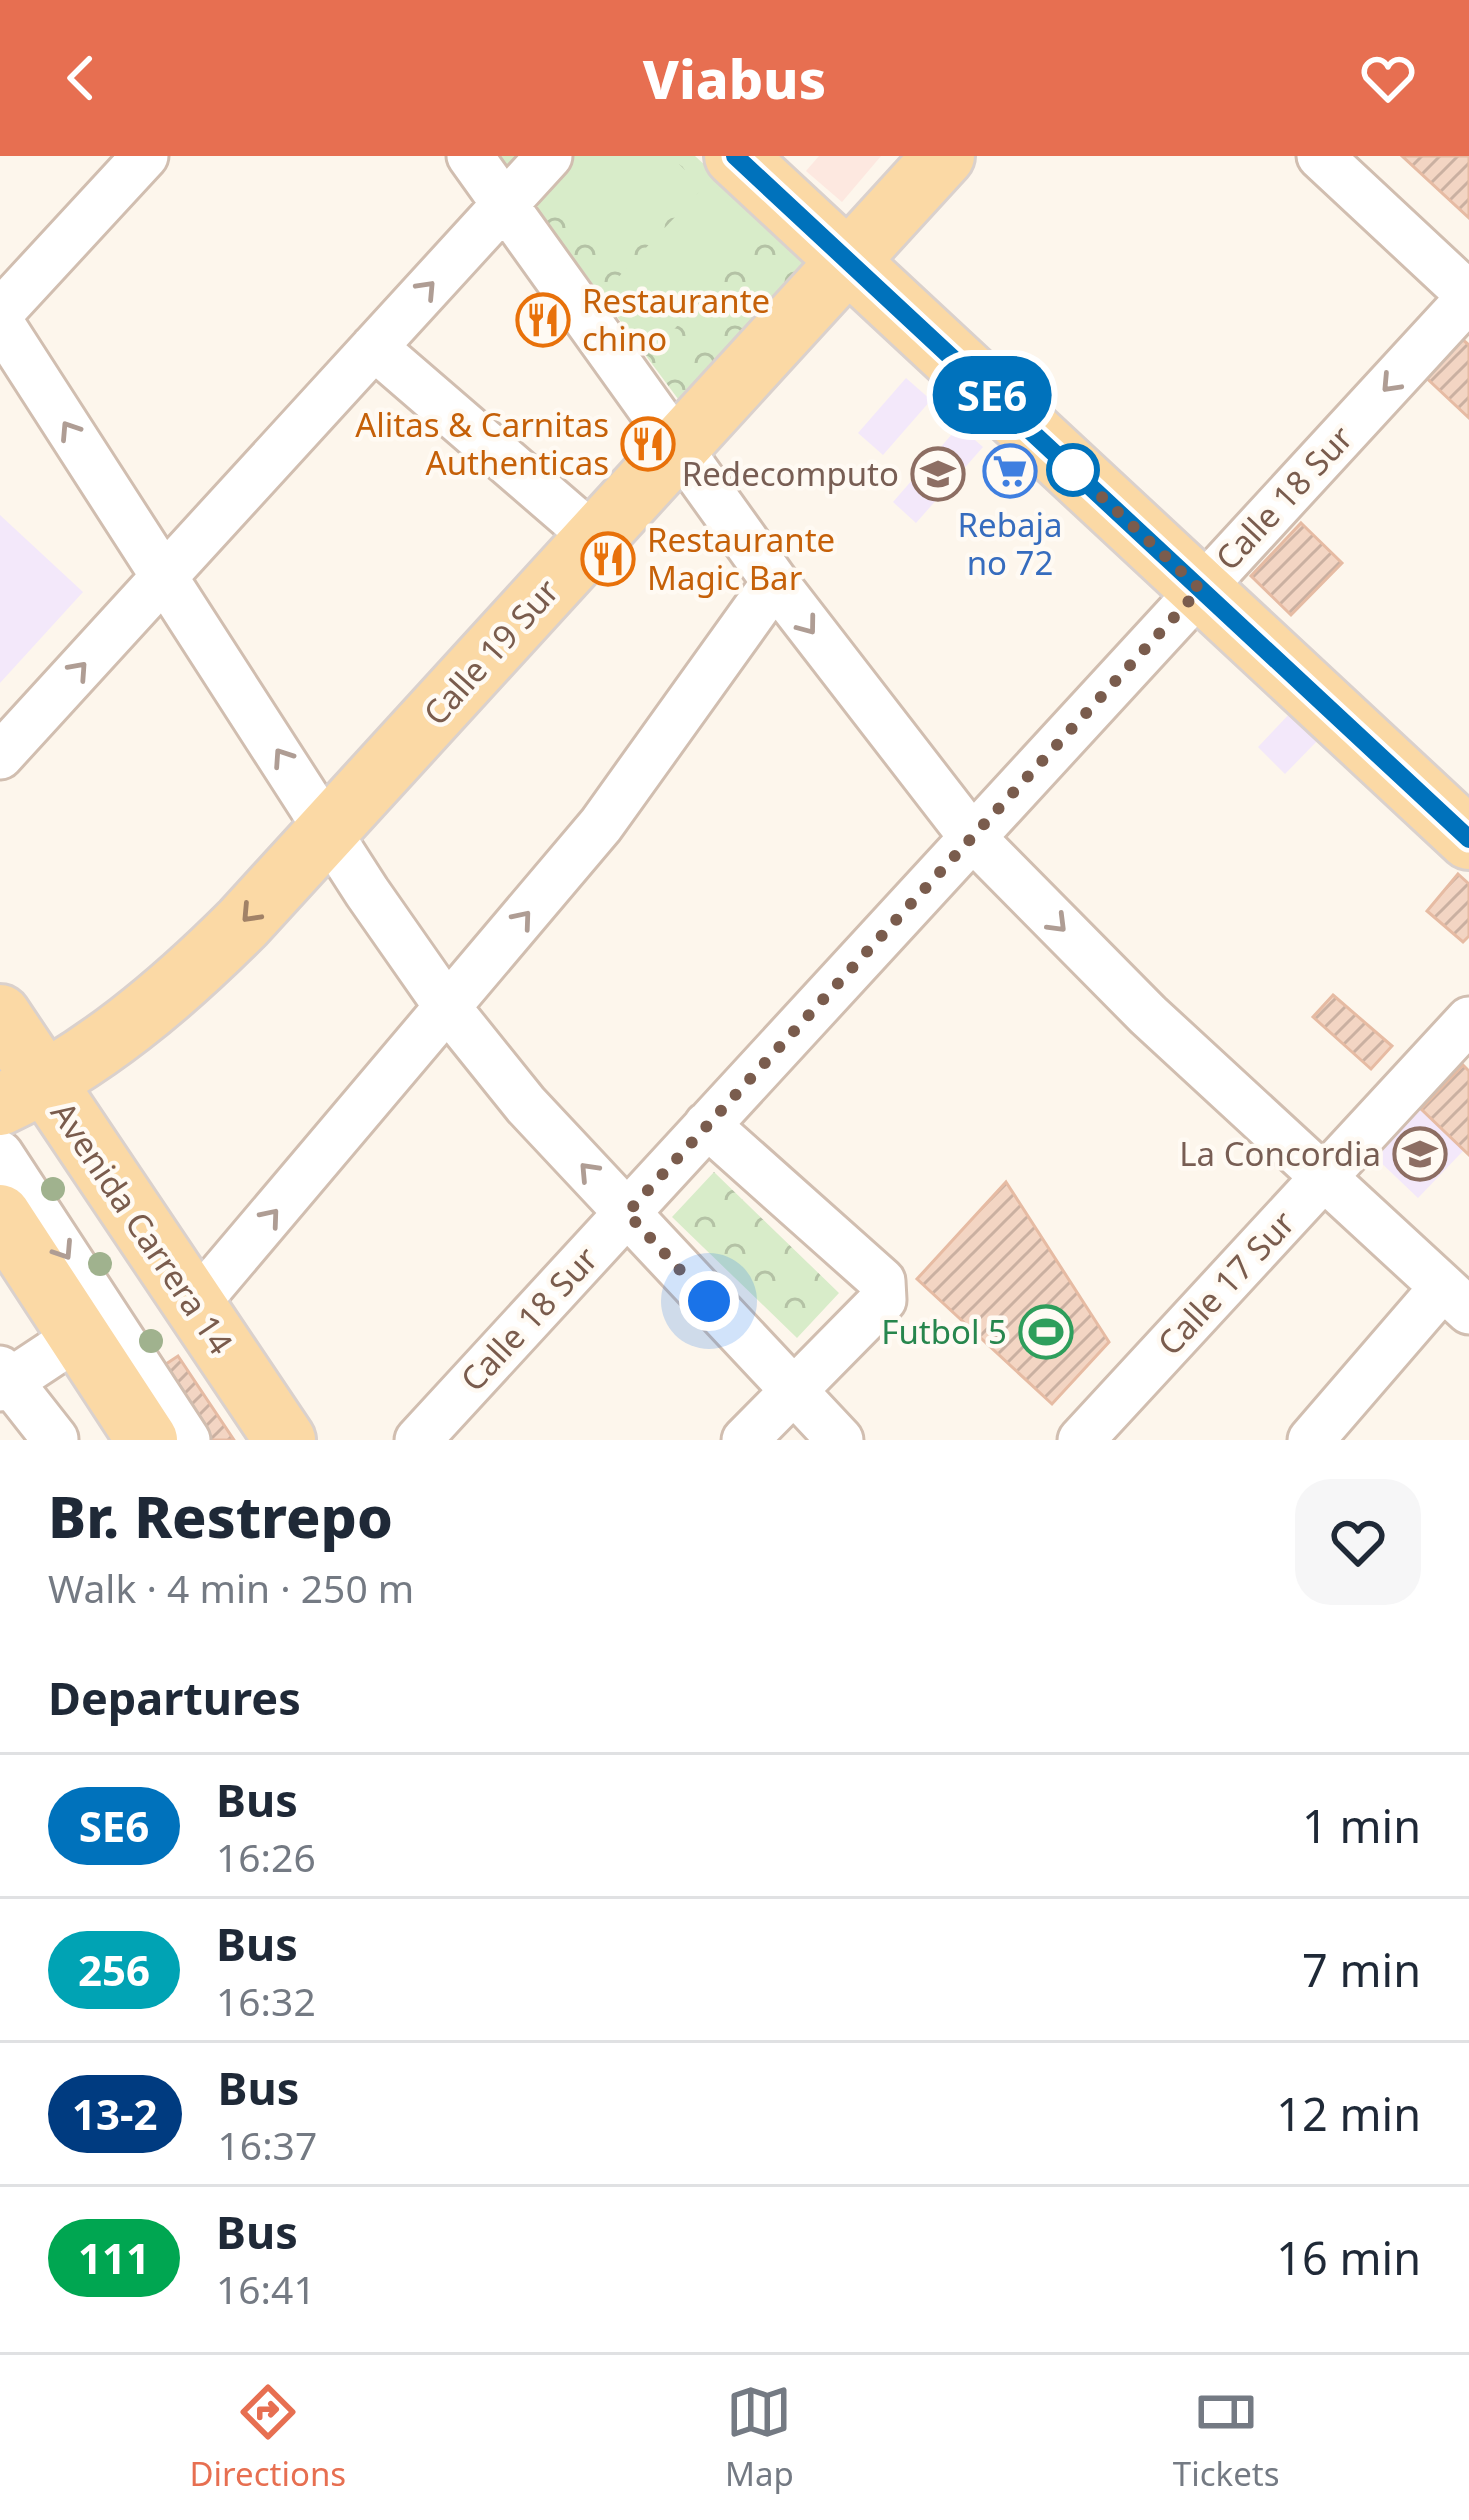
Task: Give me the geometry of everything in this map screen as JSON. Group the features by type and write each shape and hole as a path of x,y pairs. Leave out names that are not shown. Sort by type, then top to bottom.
{"main road":[{"path":"735,156 1469,839"},
{"name":"Calle 19 Sur","path":"16,1087 175,987 330,828 944,156"},
{"name":"Avenida Carrera 14","path":"0,1015 16,1087 195,1305 285,1440"},
{"path":"3,1227 132,1416"}],"street":[{"path":"145,156 0,317 163,578 448,1008 526,1105 841,1440"},
{"path":"470,156 775,582 972,837 1148,1015 1456,1299 1311,1440"},
{"path":"0,756 549,156"},
{"path":"1320,156 1469,297"},
{"name":"Calle 18 Sur","path":"418,1440 1469,297"},
{"path":"374,347 595,538"},
{"path":"195,1305 601,825 775,582"},
{"name":"Calle 17 Sur","path":"1081,1440 1469,1020"},
{"path":"16,1087 250,1440"},
{"path":"706,1125 882,1281 884,1291 884,1300 745,1440"},
{"path":"0,1154 188,1440"},
{"path":"80,1335 3,1380 55,1440 132,1416"}],"shaded area":[{"path":"819,156 881,156 842,202 806,171"},
{"path":"906,378 931,400 883,455 858,433"},
{"name":"Redecomputo","path":"959,426 983,447 916,523 893,502"},
{"path":"0,515 83,592 0,683"},
{"path":"1294,709 1322,736 1285,774 1258,747"},
{"name":"La Concordia","path":"1421,1109 1464,1150 1418,1198 1375,1157"}],"green space":[{"path":"498,156 695,156 813,265 681,403"},
{"path":"611,156 671,156 694,179 611,265 557,212"},
{"path":"707,183 762,235 665,339 610,286"},
{"path":"714,1172 839,1293 797,1338 672,1217"}],"building":[{"path":"1402,156 1469,156 1469,218"},
{"path":"1455,333 1469,345 1469,418 1420,372"},
{"path":"1301,523 1342,563 1291,615 1251,576"},
{"path":"1458,874 1469,884 1469,936 1463,942 1427,911"},
{"path":"1333,995 1392,1046 1371,1069 1313,1017"},
{"path":"1463,1065 1469,1071 1469,1155 1421,1109"},
{"path":"1006,1182 1109,1342 1052,1404 917,1279"},
{"path":"178,1356 234,1440 200,1440 154,1372"}],"bus line":[{"name":"SE6","path":"735,156 1469,839"}],"place":[{"name":"Restaurante chino","path":"543,320"},
{"name":"Alitas & Carnitas Authenticas","path":"648,444"},
{"name":"Rebaja no 72","path":"1010,471"},
{"name":"Redecomputo","path":"938,474"},
{"name":"Restaurante Magic Bar","path":"608,559"},
{"name":"La Concordia","path":"1420,1154"},
{"name":"Futbol 5","path":"1046,1332"}],"route":[{"path":"709,1301 627,1213 1200,589 1073,470"}]}
